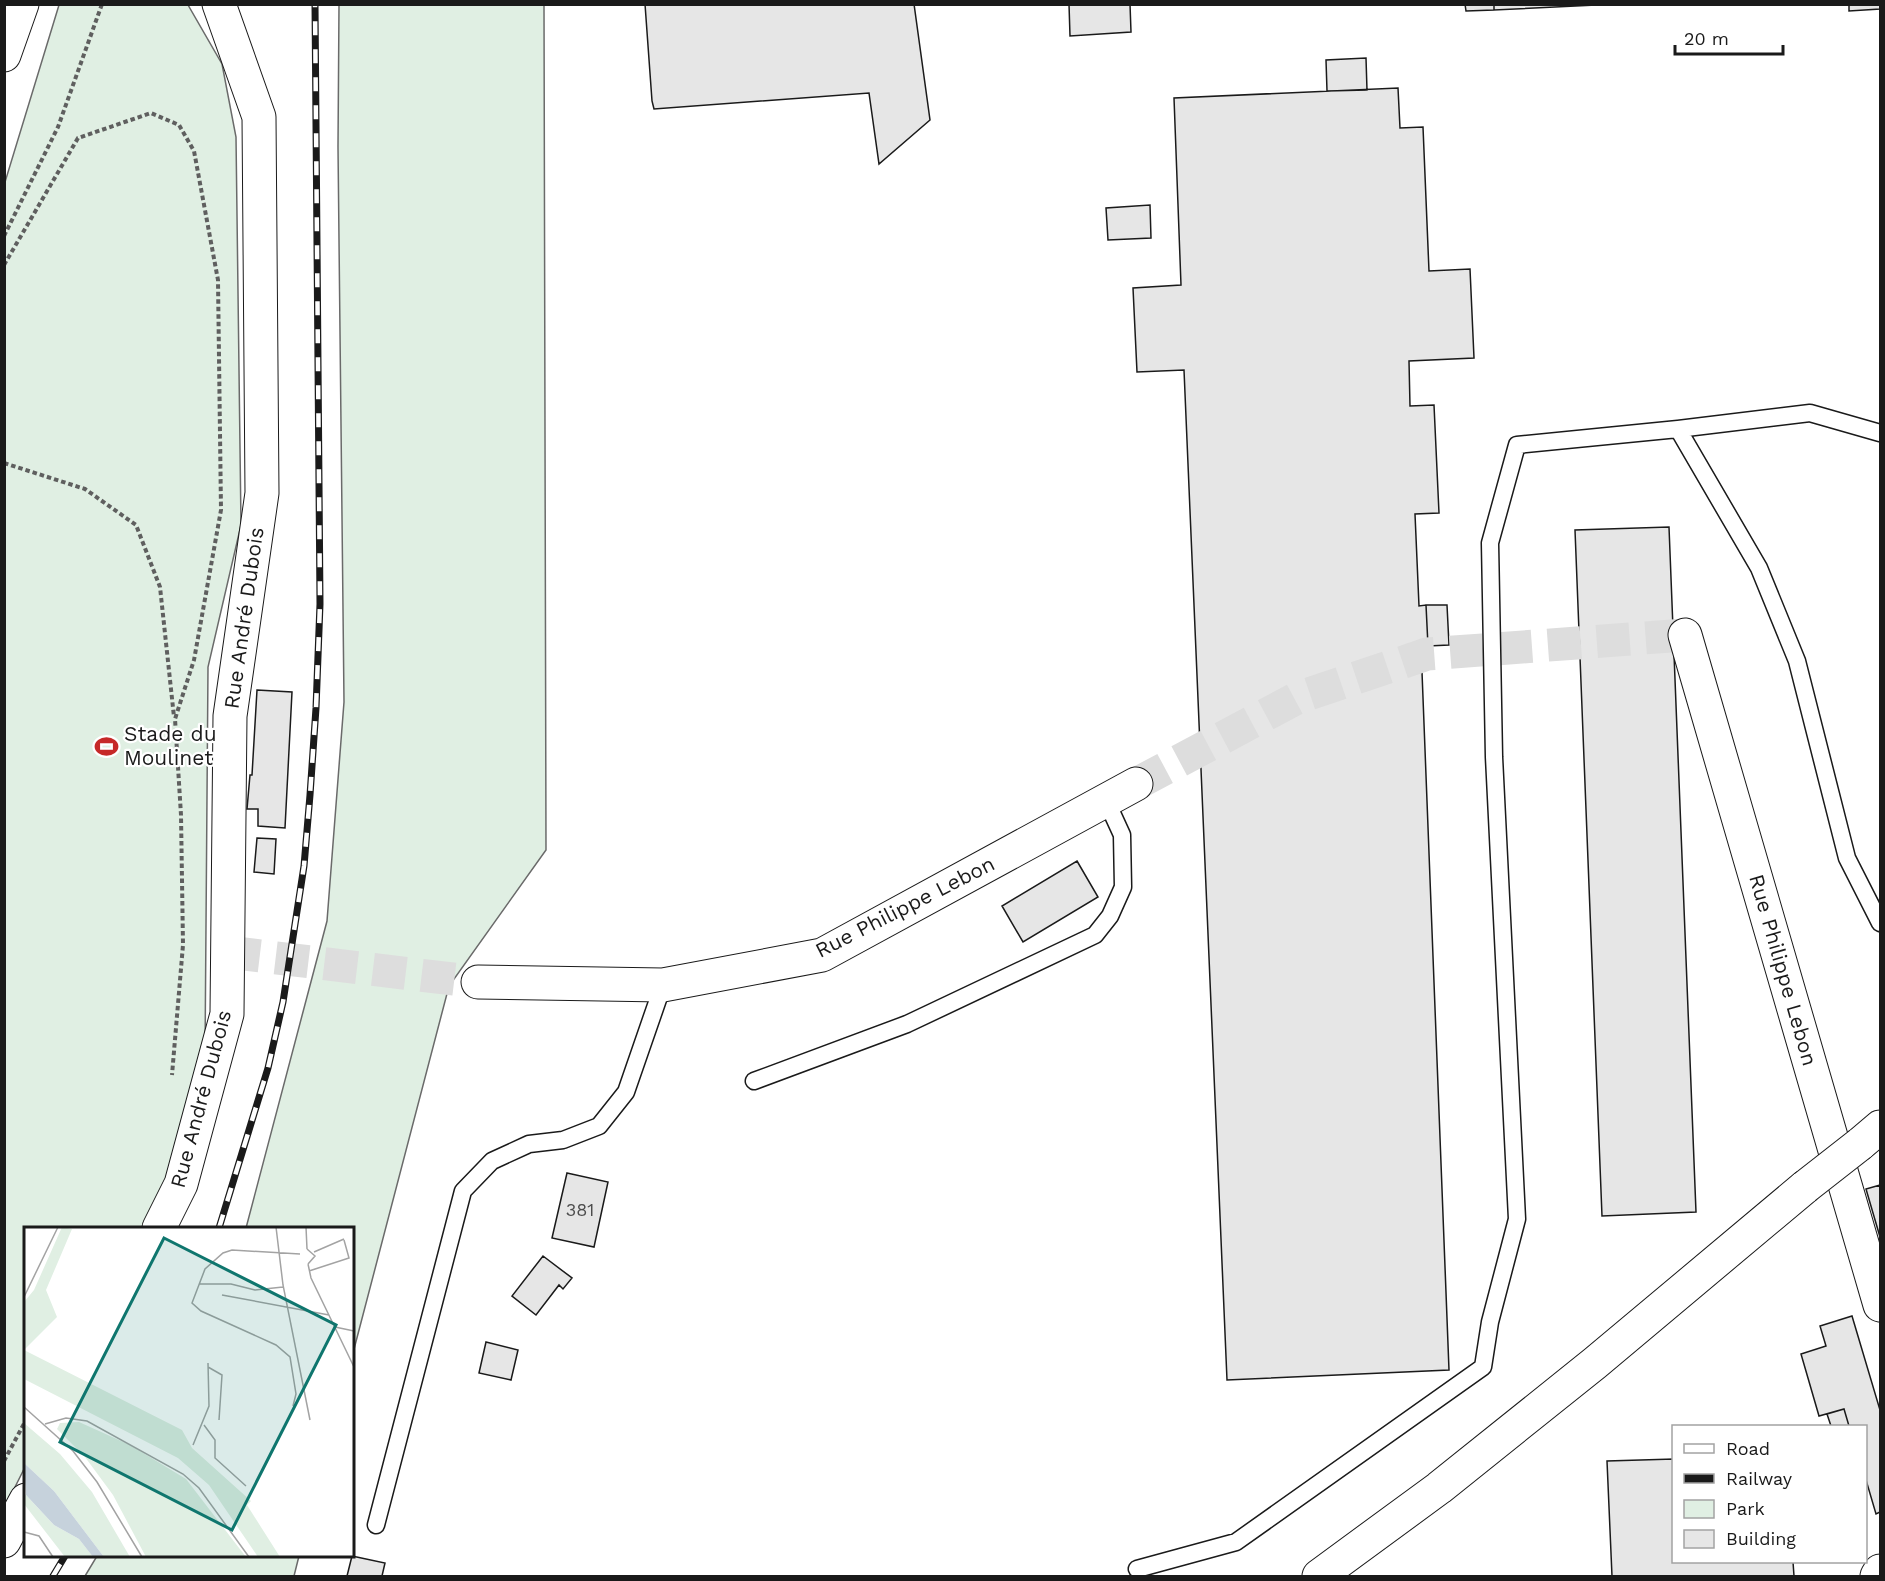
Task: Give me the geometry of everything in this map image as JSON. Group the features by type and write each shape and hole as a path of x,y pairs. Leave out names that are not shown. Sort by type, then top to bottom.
{"street":[{"path":"4,55 22,4"},
{"name":"Rue André Dubois","path":"160,1227 181,1184 227,1014 230,716 262,493 260,117 219,4"},
{"name":"Rue Philippe Lebon","path":"1685,635 1881,1305"},
{"name":"Rue Philippe Lebon","path":"478,982 663,985 822,955 1136,784"},
{"path":"1319,1576 1476,1459 1870,1135"},
{"path":"4,1541 24,1504"},
{"path":"1876,1576 1881,1571"}],"lane":[{"path":"1137,1569 1236,1542 1483,1367 1490,1322 1517,1219 1494,757 1490,543 1517,445 1678,429 1810,412 1881,432"},
{"path":"1678,429 1759,568 1797,661 1847,858 1881,923"},
{"path":"754,1081 907,1024 1095,935 1110,916 1123,887 1122,835 1106,800"},
{"path":"376,1525 463,1191 492,1161 529,1144 563,1140 599,1126 626,1092 663,985"}],"path":[{"path":"4,236 58,127 102,4"},
{"path":"4,265 78,138 151,113 180,125 194,151 218,280 221,510 194,660 175,719"},
{"path":"4,463 85,489 136,525 160,587 175,719 182,815 183,945 172,1075 169,1086"},
{"path":"4,1461 24,1423"}],"green space":[{"name":"Stade du Moulinet","path":"59,5 188,5 222,64 236,137 241,525 208,667 205,1056 180,1140 148,1227 24,1227 24,1469 5,1507 5,182"},
{"path":"339,5 544,5 546,850 449,986 354,1349 354,1227 246,1227 327,921 344,702 338,147"},
{"path":"96,1557 299,1557 294,1576 85,1576"}],"building":[{"path":"645,4 914,4 930,120 879,164 869,93 654,109"},
{"path":"1069,4 1130,4 1131,32 1070,36"},
{"path":"1465,4 1494,4 1494,10 1466,11"},
{"path":"1494,4 1617,4 1494,10"},
{"path":"1849,4 1880,4 1880,9 1849,11"},
{"path":"1366,58 1367,90 1327,91 1326,60"},
{"path":"1398,88 1400,128 1423,127 1429,271 1470,269 1474,358 1409,361 1410,406 1434,405 1439,513 1415,514 1419,606 1426,605 1428,646 1421,646 1449,1370 1227,1380 1184,370 1137,372 1133,288 1181,285 1174,98"},
{"path":"1150,205 1151,238 1108,240 1106,208"},
{"path":"1669,527 1696,1212 1602,1216 1575,530"},
{"path":"1426,605 1447,605 1449,645 1428,646"},
{"path":"257,690 292,692 285,828 258,826 258,809 247,809 250,775 252,775"},
{"path":"257,838 276,839 274,874 254,872"},
{"path":"1077,861 1098,897 1023,942 1002,906"},
{"path":"567,1173 608,1182 594,1247 552,1238"},
{"path":"1880,1185 1880,1237 1866,1189"},
{"path":"543,1256 572,1278 563,1289 559,1285 536,1315 512,1296"},
{"path":"1852,1316 1880,1410 1880,1512 1876,1514 1867,1483 1867,1425 1849,1425 1844,1409 1819,1416 1801,1354 1826,1346 1820,1326"},
{"path":"486,1342 518,1350 511,1380 479,1373"},
{"path":"1844,1409 1849,1425 1831,1425 1827,1414"},
{"path":"1672,1459 1672,1563 1793,1563 1794,1576 1612,1576 1607,1461"},
{"path":"352,1557 385,1563 382,1576 347,1576"}],"tunnel":[{"path":"1136,784 1297,698 1427,654 1685,635"},
{"path":"227,952 478,982"}],"railway":[{"path":"219,1227 268,1068 283,1002 304,866 310,795 320,604 315,4"},
{"path":"53,1576 64,1557"}],"place":[{"name":"Stade du Moulinet","path":"106,746"}]}
